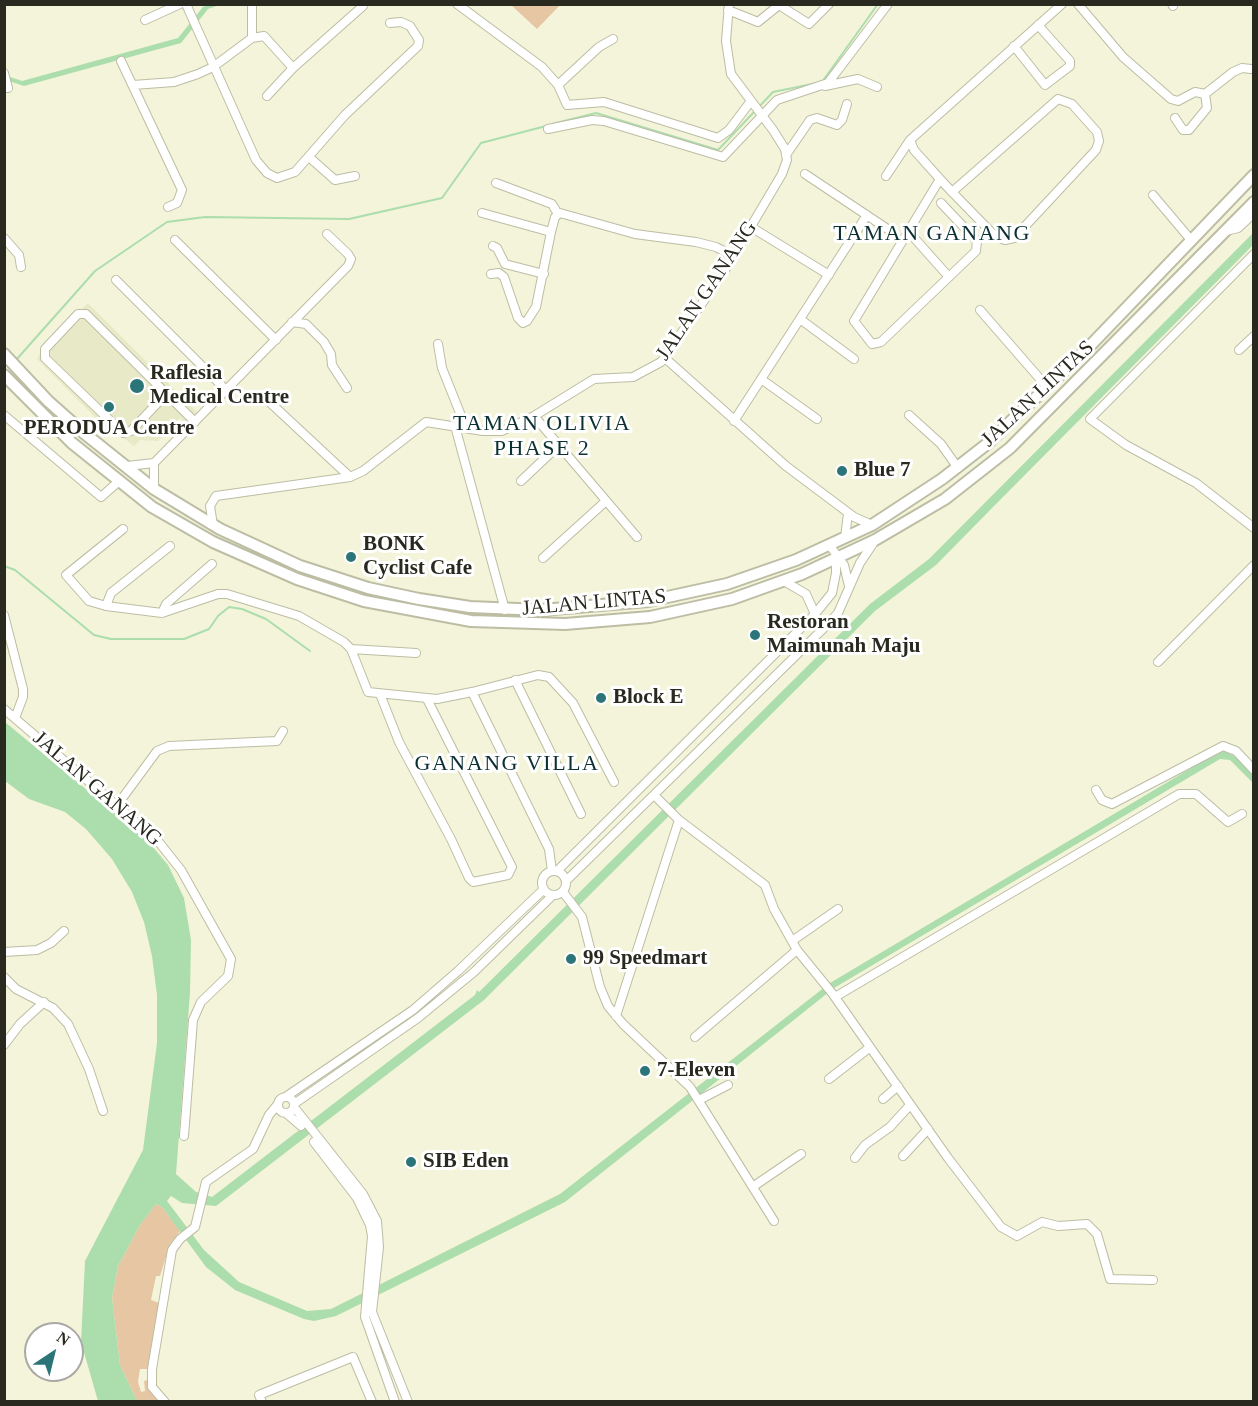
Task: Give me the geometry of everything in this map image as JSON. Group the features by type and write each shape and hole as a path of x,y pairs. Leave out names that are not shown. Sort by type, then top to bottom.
{"highway":[{"name":"JALAN LINTAS","path":"7,356 48,401 122,466 190,512 282,558 326,575 419,600 504,610 603,607 697,592 778,568 845,539 921,494 958,468 1047,387 1254,175"},
{"name":"JALAN LINTAS","path":"4,375 72,443 118,482 184,526 277,572 364,601 471,621 565,624 650,617 732,599 784,581 875,540 968,482 1017,441 1254,202"},
{"path":"921,494 952,479 961,478 968,482"},
{"path":"470,607 467,614 471,621"}],"street":[{"path":"145,20 180,4"},
{"path":"186,4 191,18 197,25 213,67 263,170 270,176 284,178 295,172 345,115 420,44 416,35 405,23 390,23"},
{"path":"252,4 252,38"},
{"path":"457,4 542,67 558,85 567,105 604,102 718,138 729,130 752,103"},
{"path":"786,154 763,115 733,78 729,68 726,41 729,7 758,21 778,5 809,24 829,4"},
{"path":"823,86 888,4"},
{"path":"886,176 910,140 1062,4"},
{"path":"1078,4 1123,57 1171,99 1178,101 1195,92 1205,94 1233,72 1242,68 1251,69"},
{"path":"267,96 292,68 363,6"},
{"path":"1014,46 1045,85 1070,66 1070,61 1038,25"},
{"path":"133,86 174,82 213,67 252,38 260,35 268,38 292,68"},
{"path":"558,85 599,47 613,39"},
{"path":"121,60 182,190 177,203 168,207"},
{"path":"5,74 6,88"},
{"path":"548,129 592,120 604,121 721,157 727,154 779,99 823,86 858,79 877,87"},
{"path":"1175,118 1183,130 1189,130 1207,108 1205,94"},
{"path":"910,140 914,150 952,192 995,236 1005,240 1014,237 1096,150 1099,141 1097,132 1072,104 1063,99 1053,101 952,192"},
{"name":"JALAN GANANG","path":"190,512 210,506 219,495 279,489 350,477 363,471 426,422 502,431 534,416 594,379 641,375 665,358 733,256 782,174 786,154 810,120 817,118 837,125 842,120 847,104"},
{"path":"309,157 334,180 355,176"},
{"path":"805,174 892,232"},
{"path":"940,179 854,321 868,341 875,344 880,342 976,251 977,241 940,203"},
{"path":"496,183 552,204 558,214 635,234 696,242 733,256"},
{"path":"1153,195 1191,240"},
{"path":"482,213 551,232"},
{"path":"1226,231 1238,228 1254,213"},
{"path":"491,274 499,273 504,277 518,318 524,323 536,307 551,232 558,214"},
{"path":"734,421 867,215"},
{"path":"751,227 829,274"},
{"path":"908,231 949,277"},
{"path":"122,466 142,467 154,463 350,262 348,254 327,234"},
{"path":"4,238 19,255 21,267"},
{"path":"175,240 276,340"},
{"path":"493,246 505,264 543,274"},
{"path":"1254,254 1090,419 1126,445 1196,483 1254,528"},
{"path":"116,280 226,390"},
{"path":"980,310 1047,387"},
{"path":"166,394 131,431 120,432 45,358 45,349 78,314 86,314 195,422"},
{"path":"800,319 854,359"},
{"path":"292,322 306,324 324,342 331,354 332,365 346,388"},
{"path":"1239,350 1254,336"},
{"path":"438,344 442,368 466,428"},
{"path":"665,358 778,459 848,513 872,525"},
{"path":"761,378 817,419"},
{"path":"263,396 350,477"},
{"path":"4,415 101,497 118,482"},
{"path":"909,415 941,444 958,468"},
{"path":"534,416 637,537"},
{"path":"455,426 504,610"},
{"path":"521,481 559,445"},
{"path":"154,463 154,489"},
{"path":"543,558 606,501"},
{"path":"210,506 213,525"},
{"path":"845,539 848,513"},
{"path":"123,529 66,575 89,601 106,606 162,613 218,594 227,594 299,616 344,642 351,649 366,690 380,694 427,699 445,698 538,675 549,677 573,703 614,782"},
{"path":"774,1221 690,1087 616,1016 600,987 579,911 566,895 567,880 838,613 860,563 875,540"},
{"path":"106,606 111,593 170,546"},
{"path":"830,546 836,558 843,565 849,587"},
{"path":"544,889 543,878 554,871 815,614 832,593 836,558"},
{"path":"162,613 166,604 212,564"},
{"path":"1158,662 1254,565"},
{"path":"784,581 806,594 815,614"},
{"path":"4,615 23,689 23,697 15,718"},
{"path":"351,649 416,653"},
{"path":"515,680 581,814"},
{"path":"472,692 549,849 554,871 567,880"},
{"path":"380,694 399,742 451,839 469,878 473,882 508,875 512,867 427,699"},
{"name":"JALAN GANANG","path":"4,709 118,804 170,854 231,959 228,976 201,1002 193,1020 184,1136"},
{"path":"118,804 157,751 169,747 277,741 283,731"},
{"path":"1096,790 1102,800 1112,804 1223,746 1236,751 1254,770"},
{"path":"834,995 1179,794 1196,794 1228,822 1242,814"},
{"path":"654,795 676,817 765,885 774,909 797,950 826,984 928,1130 992,1216 1007,1232 1020,1236 1042,1222 1058,1226 1087,1224 1097,1234 1110,1279 1153,1280"},
{"path":"616,1016 676,817"},
{"path":"544,889 553,895 566,895"},
{"path":"165,1401 152,1387 152,1369 162,1311 164,1283 172,1250 180,1239 192,1230 197,1221 202,1193 207,1181 253,1149 268,1115 280,1099 412,1010 458,971 544,889"},
{"path":"264,1125 285,1113 418,1018 474,972 553,895"},
{"path":"792,941 838,909"},
{"path":"4,952 37,950 51,943 64,931"},
{"path":"695,1037 797,950"},
{"path":"4,977 16,989 44,1002 64,1019 78,1041 103,1111"},
{"path":"4,1045 20,1024 44,1002"},
{"path":"829,1079 869,1048"},
{"path":"698,1099 728,1085"},
{"path":"883,1099 898,1086"},
{"path":"287,1096 294,1105 298,1118 318,1142 366,1212 372,1236 372,1281 365,1317 395,1401"},
{"path":"278,1104 285,1113 298,1118"},
{"path":"855,1158 864,1145 890,1127 910,1105"},
{"path":"903,1156 928,1130"},
{"path":"754,1186 801,1154"},
{"path":"368,1306 408,1401"},
{"path":"262,1401 259,1395 353,1357 372,1401"}],"shaded area":[{"path":"219,5 208,9 181,43 24,86 12,82 5,84 5,78 10,77 22,81 178,38 203,7"},
{"path":"511,5 560,5 537,29"},
{"path":"1253,233 1253,245 936,565 875,611 484,1000 216,1206 182,1203 171,1196 167,1201 204,1250 239,1282 307,1311 331,1309 560,1194 830,983 1213,755 1224,751 1236,757 1253,774 1253,783 1230,760 1220,759 834,988 565,1202 336,1316 314,1321 304,1319 235,1290 206,1267 162,1207 156,1204 140,1225 118,1266 112,1298 120,1365 137,1401 98,1401 84,1352 84,1322 82,1322 85,1261 143,1150 157,1043 157,995 152,956 144,922 132,892 112,859 86,829 65,812 29,799 5,781 5,722 146,839 168,865 184,898 191,940 190,993 176,1174 196,1192 212,1197 475,995 477,990 479,992 870,604 929,559"},
{"path":"88,303 197,412 186,424 180,418 158,441 140,440 134,446 111,428 108,430 37,359 44,346"},
{"path":"156,1204 162,1207 180,1231 170,1244 160,1276 156,1276 151,1300 159,1303 159,1314 149,1369 140,1369 138,1382 141,1392 145,1391 144,1381 147,1380 160,1401 137,1401 120,1365 112,1298 118,1266 140,1225"}],"waterway":[{"path":"552,124 596,113 718,150 773,92 822,82 878,4"},
{"path":"16,360 95,271 167,222 205,217 349,219 442,198 481,143 546,126"},
{"path":"4,566 15,570 94,635 111,639 184,639 209,629 218,616 229,607 242,609 266,619 310,651"}],"place":[{"name":"Raflesia Medical Centre","path":"137,386"},
{"name":"PERODUA Centre","path":"109,407"},
{"name":"Blue 7","path":"842,471"},
{"name":"BONK Cyclist Cafe","path":"351,557"},
{"name":"Restoran Maimunah Maju","path":"755,635"},
{"name":"Block E","path":"601,698"},
{"name":"99 Speedmart","path":"571,959"},
{"name":"7-Eleven","path":"645,1071"},
{"name":"SIB Eden","path":"411,1162"}],"district":[{"name":"TAMAN GANANG","path":"932,234"},
{"name":"TAMAN OLIVIA PHASE 2","path":"542,437"},
{"name":"GANANG VILLA","path":"507,764"}]}
